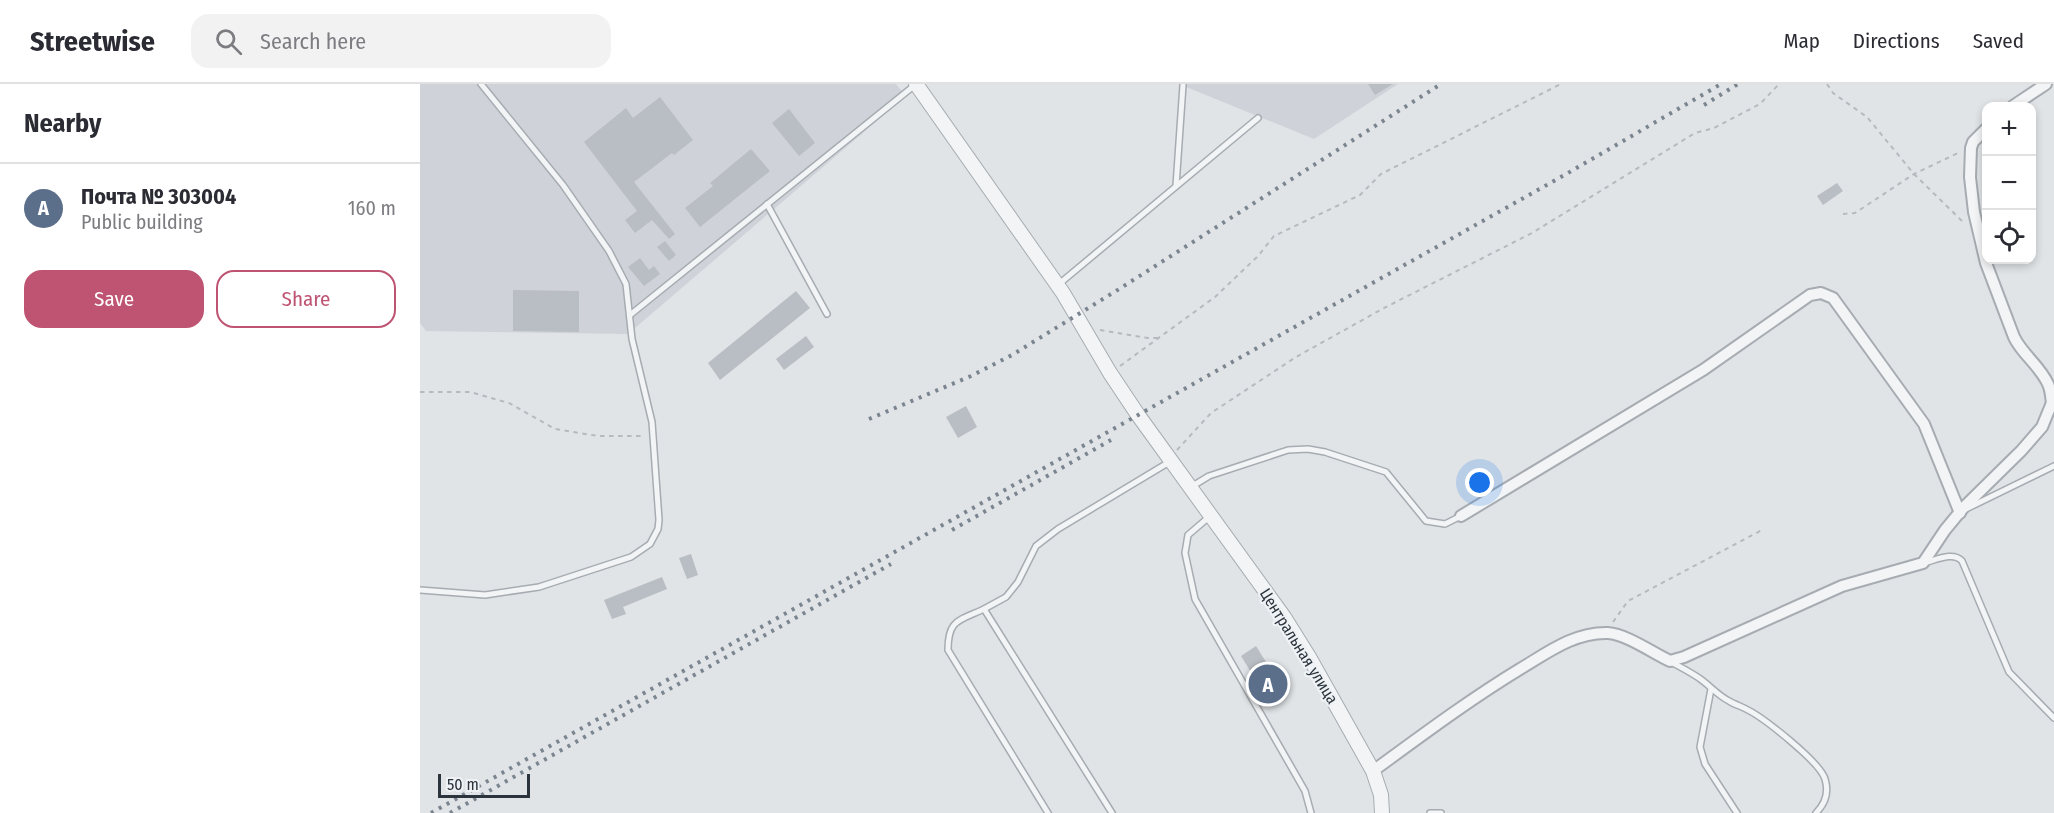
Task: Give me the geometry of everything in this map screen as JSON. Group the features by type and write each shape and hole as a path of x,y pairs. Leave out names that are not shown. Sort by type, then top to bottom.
{"street":[{"name":"Центральная улица","path":"916,84 1057,285 1110,373 1169,459 1284,617 1310,657 1373,771 1381,795 1383,813"},
{"path":"2019,102 2046,84"},
{"path":"1373,771 1477,695 1564,643 1588,635 1610,633 1670,661 1684,657 1842,586 1923,563 1945,530 2042,427 2053,401 2045,379 2018,346 1986,263 1979,238 1970,177 1971,147 1982,133"},
{"path":"1461,516 1703,370 1810,295 1821,293 1833,298 1924,424 1960,513"}],"lane":[{"path":"420,590 485,595 539,587 631,556 650,544 660,520 652,422 632,339 626,284 609,252 563,185 481,84"},
{"path":"630,315 916,84"},
{"path":"1176,186 1183,85"},
{"path":"1057,285 1258,118"},
{"path":"767,204 826,314"},
{"path":"1190,488 1209,476 1288,450 1308,449 1325,452 1386,472 1426,521 1444,524 1461,516"},
{"path":"1048,813 948,650 948,633 954,623 1006,597 1018,582 1036,546 1058,529 1169,459"},
{"path":"1960,513 2054,466"},
{"path":"1210,516 1188,535 1185,553 1195,599 1305,791 1311,813"},
{"path":"1923,563 1951,555 1962,561 2009,672 2054,718"},
{"path":"984,609 1112,813"},
{"path":"1670,661 1705,682 1730,702 1747,709 1785,735 1824,776 1827,794 1821,808 1816,813"},
{"path":"1711,689 1700,747 1705,764 1737,813"},
{"path":"1430,813 1441,813"}],"path":[{"path":"1110,373 1215,297 1258,256 1274,236 1360,195 1381,174 1560,84"},
{"path":"1169,459 1211,413 1296,357 1384,308 1532,233 1695,133 1714,128 1760,104 1779,84"},
{"path":"1827,84 1833,93 1867,117 1914,174 1979,238"},
{"path":"1843,213 1856,213 1914,174 1971,147"},
{"path":"1082,326 1148,338 1160,338"},
{"path":"420,392 470,392 509,403 555,429 598,436 653,436"},
{"path":"1610,633 1614,618 1628,601 1762,530"}],"shaded area":[{"path":"420,84 896,84 906,96 628,334 426,331 420,323"},
{"path":"1179,84 1398,84 1314,139"}],"building":[{"path":"1368,84 1393,84 1375,95"},
{"path":"660,97 693,140 634,182 675,234 669,239 652,220 635,233 625,220 637,211 584,142 626,108 633,118"},
{"path":"789,109 815,143 799,156 772,123"},
{"path":"751,149 770,171 700,227 685,208 713,186 710,183"},
{"path":"1837,183 1843,191 1823,205 1817,196"},
{"path":"665,241 676,255 669,261 657,247"},
{"path":"640,258 649,270 654,266 660,274 644,286 628,267"},
{"path":"513,290 579,291 579,332 513,331"},
{"path":"796,291 810,308 720,380 708,363"},
{"path":"806,336 814,347 784,370 776,359"},
{"path":"966,406 977,427 958,438 946,417"},
{"path":"691,554 698,575 687,579 679,558"},
{"path":"662,577 667,589 623,607 626,614 612,619 604,600"},
{"path":"1256,646 1283,689 1267,698 1241,656"}],"railway":[{"path":"869,419 971,376 1012,355 1441,84"},
{"path":"431,813 1568,173 1721,84"},
{"path":"1704,105 1738,84"},
{"path":"952,530 1111,440"},
{"path":"450,813 891,564"}],"place":[{"name":"Почта № 303004","path":"1268,684"}]}
